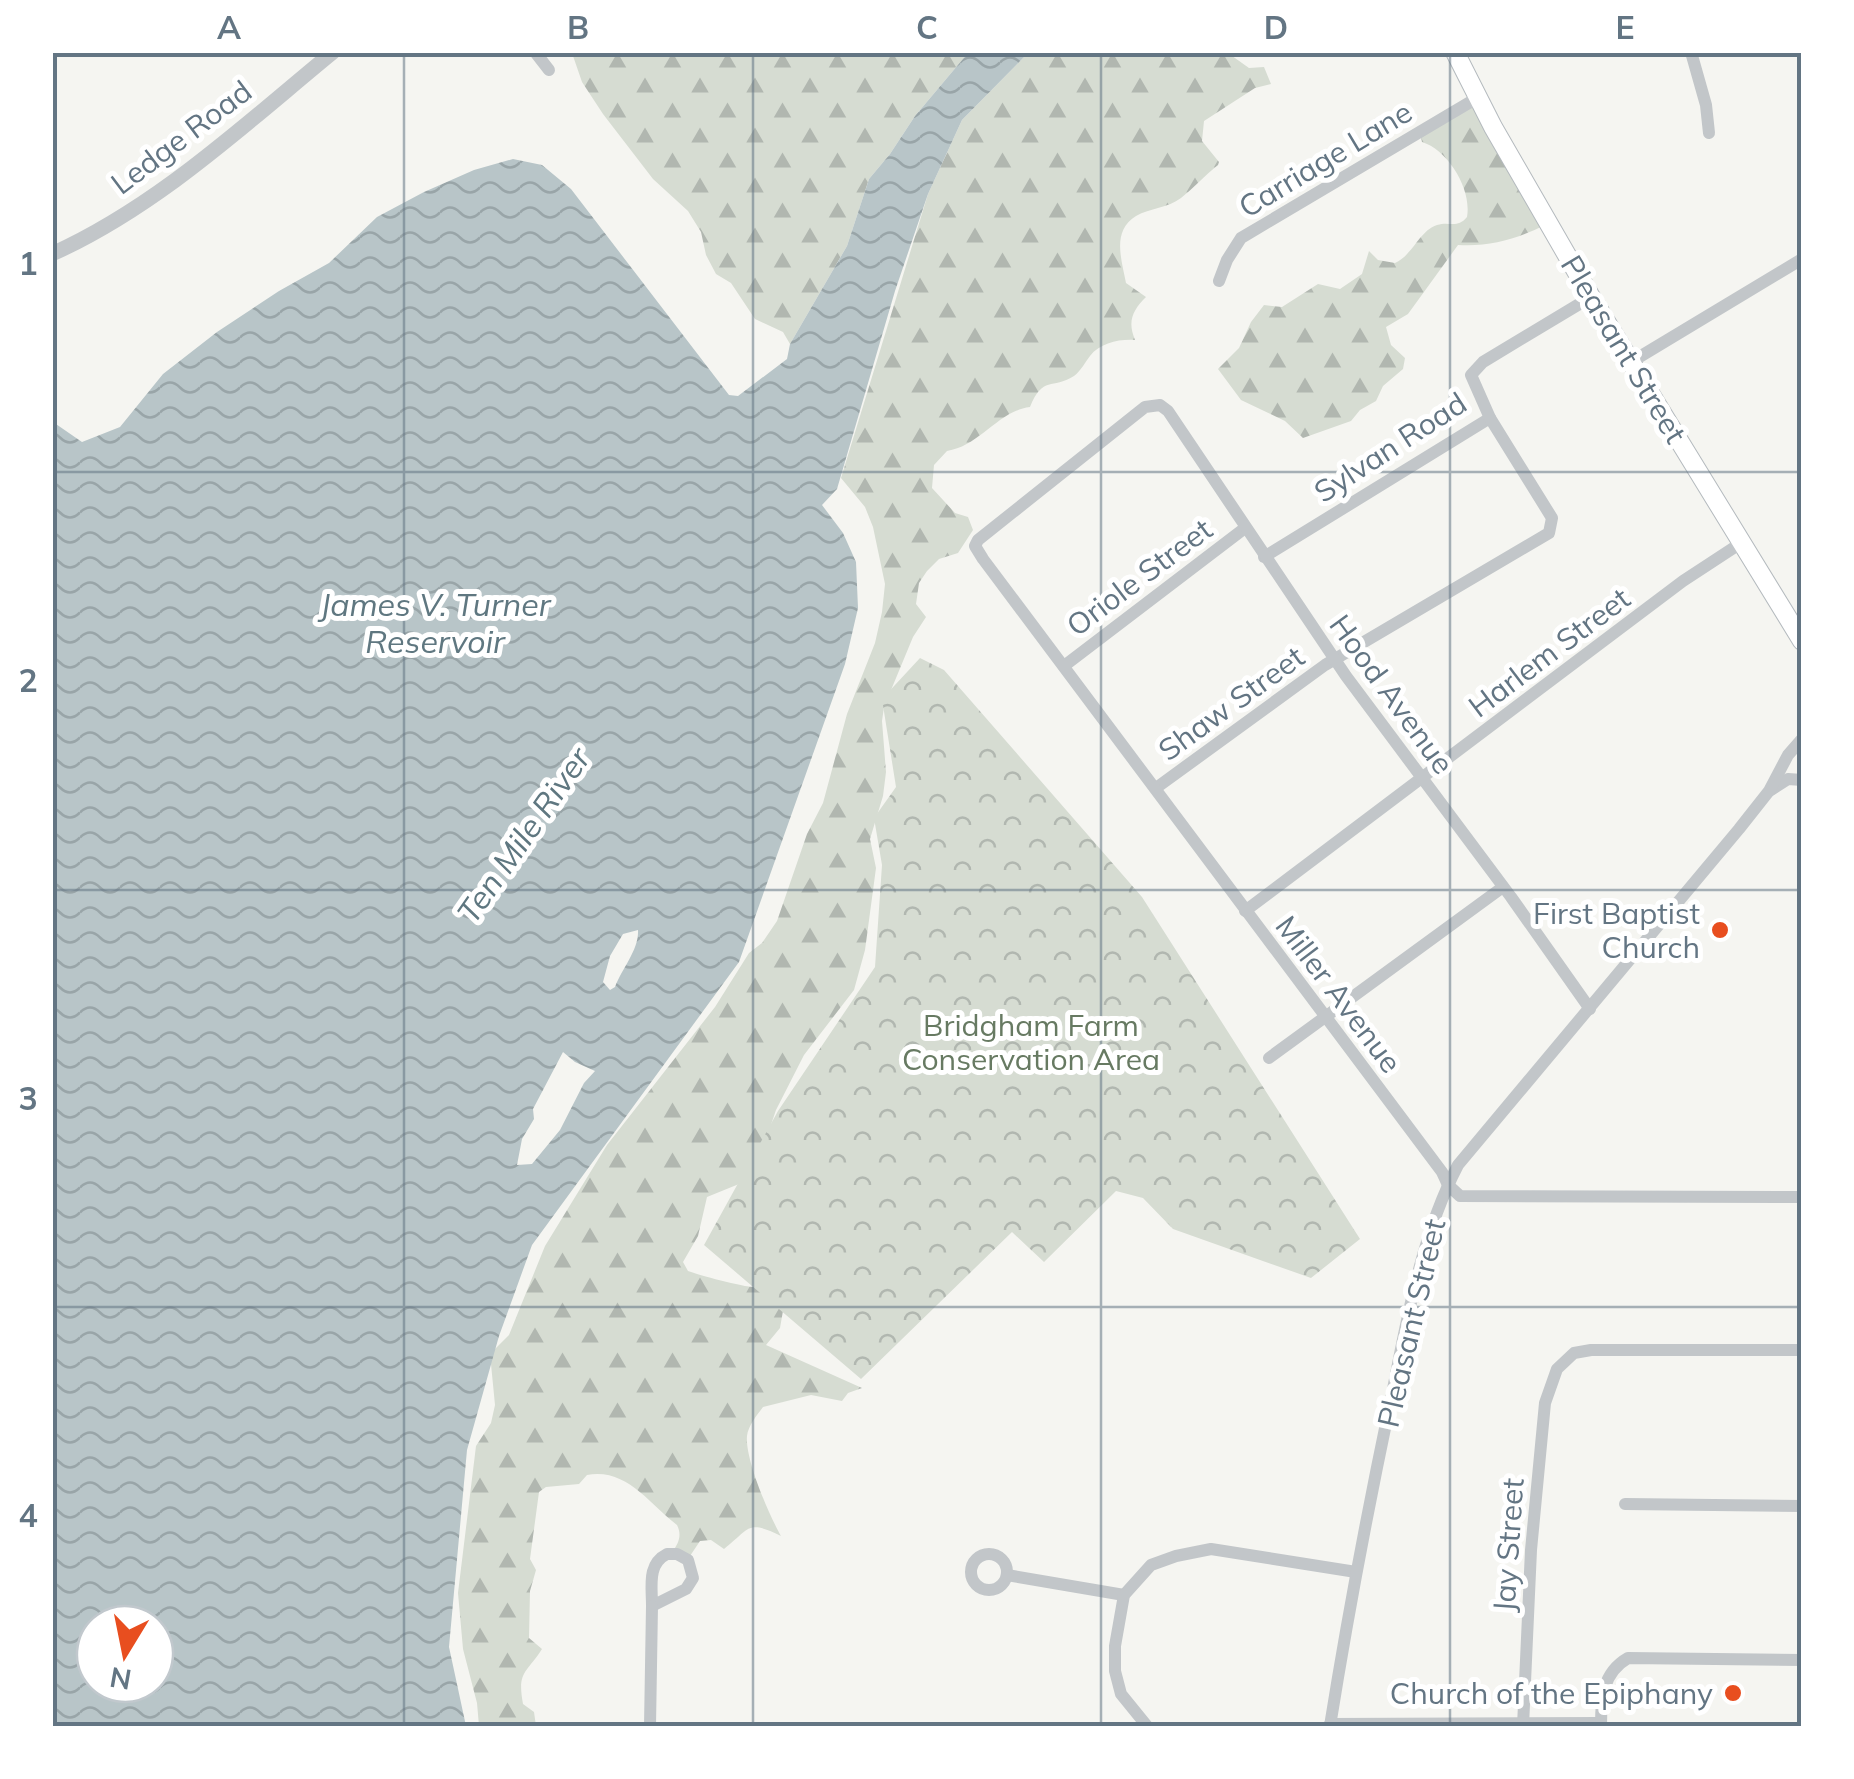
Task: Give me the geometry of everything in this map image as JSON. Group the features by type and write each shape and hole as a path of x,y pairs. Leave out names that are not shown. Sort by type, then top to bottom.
{"main road":[{"name":"Pleasant Street","path":"1455,52 1477,98 1591,298 1802,641"}],"street":[{"name":"Ledge Road","path":"52,254 87,239 218,149 333,52"},
{"path":"535,52 549,70"},
{"path":"1691,52 1706,104 1708,133"},
{"name":"Carriage Lane","path":"1219,282 1241,238 1477,98"},
{"path":"1631,362 1802,260"},
{"name":"Sylvan Road","path":"1264,557 1490,418 1471,380 1475,368 1591,298"},
{"name":"Hood Avenue","path":"975,546 984,534 1145,407 1160,405 1168,411 1336,660 1590,1009"},
{"name":"Shaw Street","path":"1156,788 1336,660 1549,533 1552,518 1490,418"},
{"name":"Oriole Street","path":"1064,666 1245,528"},
{"name":"Harlem Street","path":"1245,912 1682,581 1741,543"},
{"name":"Miller Avenue","path":"975,546 1448,1185"},
{"name":"Pleasant Street","path":"1330,1725 1356,1572 1410,1309 1431,1230 1448,1185 1458,1166 1769,791 1788,755 1802,739"},
{"path":"1769,791 1788,779 1802,780"},
{"path":"1269,1058 1503,886"},
{"path":"1448,1185 1460,1196 1802,1197"},
{"name":"Jay Street","path":"1522,1724 1531,1550 1545,1403 1557,1369 1574,1354 1590,1350 1802,1350"},
{"path":"1626,1504 1802,1506"},
{"path":"1147,1726 1121,1694 1115,1646 1124,1595 1151,1565 1210,1549 1356,1572"},
{"path":"1007,1575 1124,1595"},
{"path":"650,1726 652,1606"},
{"path":"1330,1725 1600,1725 1605,1684 1611,1672 1628,1658 1802,1660"}],"green space":[{"path":"572,53 968,53 869,179 847,246 790,344 783,332 755,319 731,283 716,274 706,255 701,232 688,211 653,179 603,114 582,82"},
{"path":"1028,53 1228,53 1249,68 1264,67 1271,84 1255,88 1204,121 1202,141 1218,165 1181,198 1136,216 1123,230 1120,247 1126,283 1146,297 1133,316 1135,340 1116,341 1099,348 1074,376 1044,387 1030,407 1008,415 969,443 947,451 934,465 932,488 955,513 968,517 973,530 958,553 939,559 919,583 916,604 926,617 913,637 884,707 886,772 870,839 876,868 865,950 854,990 804,1055 776,1110 760,1157 739,1184 707,1197 698,1236 683,1262 688,1271 756,1287 784,1305 780,1328 766,1345 862,1388 848,1393 842,1401 811,1395 763,1407 751,1425 747,1436 750,1458 781,1536 754,1527 724,1549 711,1540 700,1541 688,1559 672,1552 679,1539 677,1525 636,1489 614,1477 587,1475 579,1484 546,1487 539,1492 530,1559 536,1570 530,1591 529,1638 542,1649 521,1685 523,1704 534,1712 536,1726 479,1726 463,1649 458,1593 476,1446 491,1423 495,1405 490,1354 509,1335 545,1246 607,1145 777,921 807,834 823,803 847,714 875,643 882,612 885,584 873,527 865,507 841,478 928,194 962,120"},
{"path":"1474,97 1545,225 1503,241 1458,245 1408,314 1386,327 1391,345 1405,358 1403,369 1383,386 1376,401 1351,421 1303,438 1285,421 1241,400 1218,369 1239,348 1264,305 1282,307 1318,284 1340,289 1362,274 1369,251 1378,260 1395,263 1431,228 1460,223 1467,217 1466,195 1456,172 1441,153 1422,142 1419,129"},
{"name":"Bridgham Farm Conservation Area","path":"920,658 944,670 1142,897 1360,1239 1311,1278 1173,1229 1143,1198 1116,1191 1044,1262 1012,1232 861,1379 704,1245 778,1111 875,967 882,865 874,818 896,787 882,699"}],"water":[{"name":"James V. Turner Reservoir","path":"968,53 1028,53 962,120 928,194 837,489 822,505 843,533 856,562 858,608 845,664 739,962 532,1245 499,1336 467,1450 449,1647 466,1726 53,1726 53,422 82,442 120,427 163,374 217,332 329,263 377,217 474,170 513,159 542,165 571,189 729,395 738,396 787,359 790,344 847,246 869,179 915,116","holes":["638,930 615,987 610,990 603,982 610,956 623,934","563,1052 595,1071 584,1083 560,1130 532,1164 517,1165 522,1139 534,1119 533,1109"]}],"place":[{"name":"First Baptist Church","path":"1720,930"},
{"name":"Church of the Epiphany","path":"1733,1693"}],"water label":[{"name":"Ten Mile River","path":"523,835"}]}
